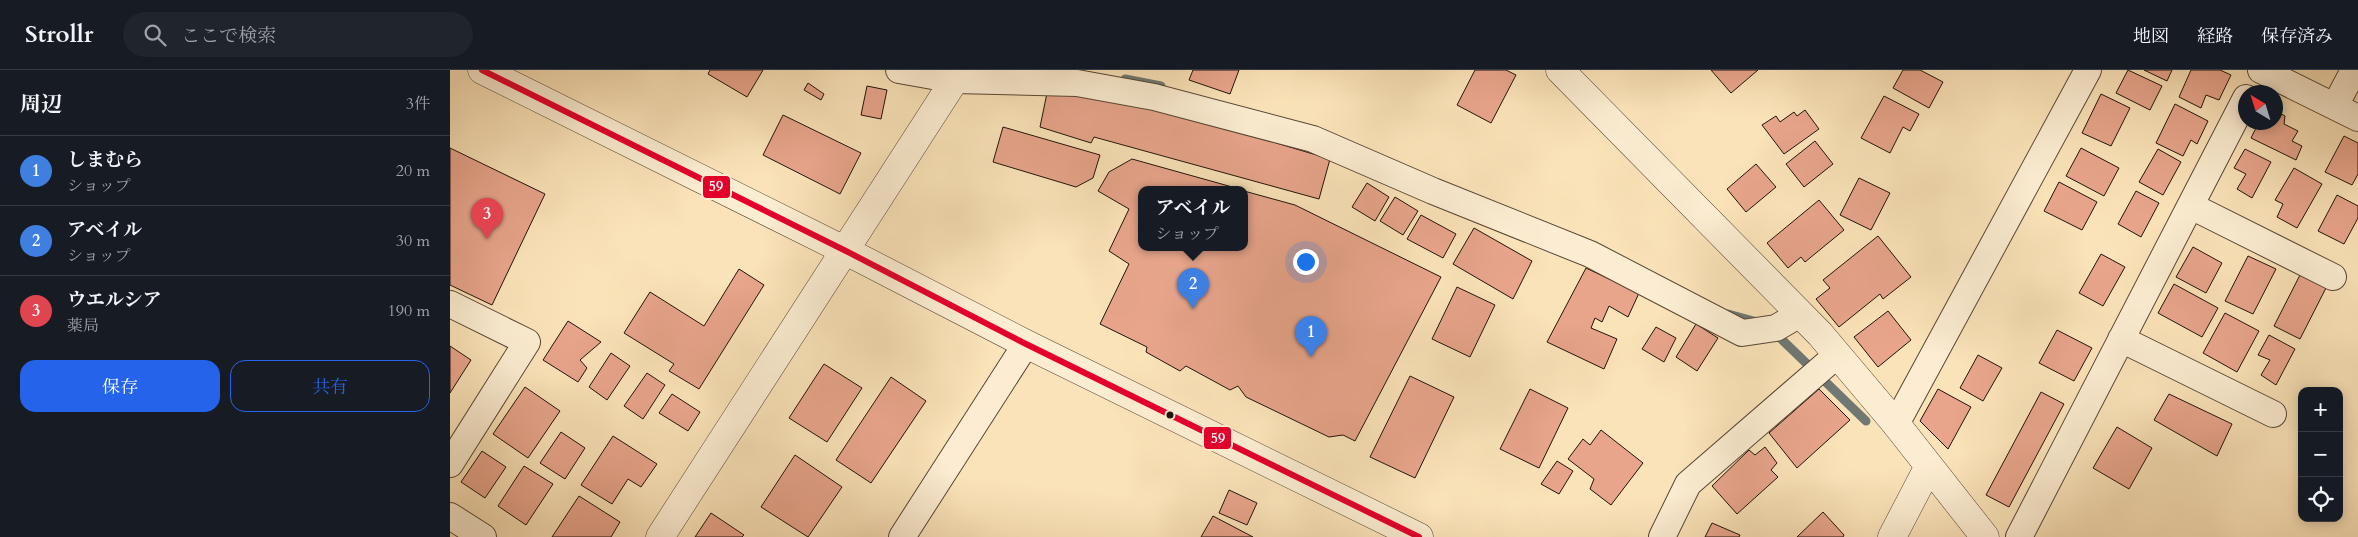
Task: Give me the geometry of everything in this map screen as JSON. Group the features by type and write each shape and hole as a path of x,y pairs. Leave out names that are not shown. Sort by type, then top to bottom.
{"street":[{"path":"482,70 846,251 1026,344 1419,537"},
{"path":"899,70 1077,83 1154,97 1313,139 1433,191 1590,254 1742,333 1776,328 1800,314"},
{"path":"1560,70 1800,314 1825,365 1896,424 1985,537"},
{"path":"1896,424 2088,70"},
{"path":"2252,85 2260,70 2358,118"},
{"path":"2335,106 2354,70"},
{"path":"660,537 958,75"},
{"path":"2019,537 2238,114"},
{"path":"2191,206 2333,277"},
{"path":"450,304 527,342 450,464"},
{"path":"2122,339 2273,414"},
{"path":"902,537 1026,344"},
{"path":"1662,537 1688,484 1825,365"},
{"path":"1892,537 1929,466"},
{"path":"450,516 484,537"}],"building":[{"path":"710,70 763,70 747,97 708,74"},
{"path":"1193,70 1239,70 1230,94 1189,80"},
{"path":"1475,70 1506,70 1516,75 1491,123 1457,105"},
{"path":"1711,70 1758,70 1731,93"},
{"path":"1903,70 1920,70 1943,82 1929,108 1893,88"},
{"path":"2128,70 2162,86 2150,110 2116,93"},
{"path":"2144,70 2172,70 2167,81"},
{"path":"2191,70 2220,70 2231,75 2219,100 2206,95 2201,108 2179,97"},
{"path":"808,83 824,94 821,100 804,90"},
{"path":"867,86 887,90 881,119 861,115"},
{"path":"1047,93 1118,96 1330,159 1319,199 1094,137 1091,143 1040,127"},
{"path":"2101,94 2130,108 2111,146 2082,133"},
{"path":"1884,96 1919,114 1910,131 1903,127 1890,153 1861,138"},
{"path":"2175,104 2208,121 2197,144 2191,140 2183,156 2156,143"},
{"path":"1805,110 1819,129 1784,154 1762,125 1776,116 1780,122 1794,112 1797,116"},
{"path":"783,115 861,153 840,194 763,155"},
{"path":"2283,115 2285,116 2284,124 2298,131 2292,141 2302,146 2296,160 2251,138 2255,130 2283,130"},
{"path":"1003,127 1100,155 1093,178 1076,187 993,162"},
{"path":"2344,136 2358,143 2358,174 2352,185 2325,172"},
{"path":"1815,141 1833,164 1804,187 1786,164"},
{"path":"450,148 545,194 492,305 450,285"},
{"path":"2081,148 2119,168 2104,196 2066,176"},
{"path":"2158,149 2181,162 2163,195 2139,182"},
{"path":"2245,149 2271,162 2252,198 2237,189 2246,174 2234,168"},
{"path":"1132,159 1229,186 1138,186 1138,251 1248,251 1248,192 1295,205 1441,277 1355,441 1343,435 1329,437 1246,397 1238,386 1230,390 1186,366 1180,371 1146,352 1147,347 1100,324 1129,264 1109,251 1129,209 1098,191 1109,172"},
{"path":"1756,164 1776,187 1746,212 1727,189"},
{"path":"2294,168 2322,184 2297,228 2277,217 2283,204 2275,200"},
{"path":"1859,178 1890,193 1871,230 1840,215"},
{"path":"2059,182 2097,202 2082,230 2044,211"},
{"path":"1367,183 1389,197 1375,221 1352,207"},
{"path":"2136,191 2159,203 2141,237 2118,224"},
{"path":"2337,195 2358,206 2358,218 2344,244 2318,231"},
{"path":"1395,197 1418,211 1403,235 1380,221"},
{"path":"1819,200 1844,230 1805,262 1801,257 1788,268 1767,243"},
{"path":"1421,215 1456,234 1443,258 1407,239"},
{"path":"1474,228 1532,261 1513,299 1453,264"},
{"path":"1878,236 1911,277 1883,299 1880,294 1839,327 1816,299 1830,288 1823,280"},
{"path":"2193,247 2222,263 2206,293 2176,277"},
{"path":"2101,254 2125,267 2103,306 2079,293"},
{"path":"2248,256 2276,269 2253,314 2225,301"},
{"path":"1586,268 1639,293 1628,317 1609,306 1602,322 1595,318 1591,328 1617,339 1604,369 1547,342"},
{"path":"739,269 764,285 699,389 669,371 674,364 624,333 650,292 704,326"},
{"path":"2301,273 2327,286 2300,339 2274,326"},
{"path":"2174,284 2218,308 2202,337 2158,313"},
{"path":"1457,287 1495,305 1470,357 1432,339"},
{"path":"1888,311 1911,340 1878,367 1854,337"},
{"path":"2225,313 2259,331 2237,372 2203,353"},
{"path":"568,321 601,342 580,360 587,368 578,382 543,360"},
{"path":"1696,324 1718,338 1697,371 1676,357"},
{"path":"1656,327 1676,338 1664,362 1642,349"},
{"path":"2057,330 2092,348 2074,381 2039,363"},
{"path":"2269,335 2295,349 2276,385 2261,375 2270,360 2258,355"},
{"path":"450,346 471,360 450,393"},
{"path":"611,353 630,366 607,400 589,387"},
{"path":"1978,355 2002,368 1983,401 1960,388"},
{"path":"824,364 862,388 827,442 789,418"},
{"path":"647,373 665,385 643,419 624,406"},
{"path":"1410,376 1454,397 1415,478 1370,457"},
{"path":"891,377 926,401 871,483 836,460"},
{"path":"525,387 560,411 528,458 493,434"},
{"path":"1530,389 1568,408 1539,468 1500,449"},
{"path":"1819,389 1850,420 1797,468 1769,433"},
{"path":"1938,389 1971,407 1948,449 1920,421"},
{"path":"2041,392 2064,404 2009,507 1986,495"},
{"path":"672,394 700,412 688,431 659,413"},
{"path":"2169,394 2232,424 2217,456 2154,420"},
{"path":"2117,427 2152,448 2129,489 2093,468"},
{"path":"1601,430 1643,463 1611,505 1590,489 1594,479 1568,459 1583,439 1590,445"},
{"path":"561,432 585,448 565,479 540,463"},
{"path":"613,436 657,464 641,487 628,479 612,504 581,485"},
{"path":"1765,447 1777,463 1771,470 1778,477 1737,514 1712,486 1749,450 1755,455"},
{"path":"482,451 506,467 485,498 461,482"},
{"path":"795,455 842,487 808,537 761,507"},
{"path":"1557,461 1573,471 1559,494 1541,484"},
{"path":"524,466 553,484 526,525 498,506"},
{"path":"1229,490 1257,503 1247,525 1219,513"},
{"path":"579,496 620,522 611,537 552,537"},
{"path":"1823,512 1844,535 1843,537 1797,537"},
{"path":"711,513 744,535 742,537 695,537"},
{"path":"1213,516 1253,537 1201,537"},
{"path":"1712,523 1740,535 1739,537 1705,537"}],"waterway":[{"path":"1125,79 1161,86"},
{"path":"1728,314 1757,322"},
{"path":"1774,332 1866,421"}],"transit line":[{"name":"59","path":"482,70 846,251 1026,344 1419,537"}],"place":[{"name":"ウエルシア","path":"487,239"},
{"name":"アベイル","path":"1193,309"},
{"name":"しまむら","path":"1311,357"}]}
